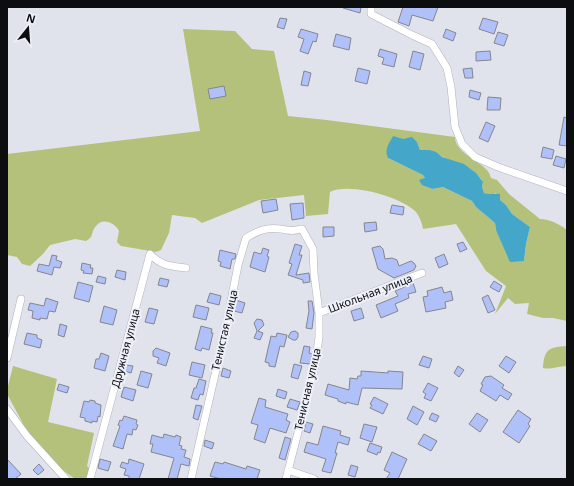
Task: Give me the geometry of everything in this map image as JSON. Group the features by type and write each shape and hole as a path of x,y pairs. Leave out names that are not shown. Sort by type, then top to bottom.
{"street":[{"path":"371,7 371,14 432,44 447,68 451,87 455,127 462,144 475,157 498,167 567,191"},
{"name":"Тенистая улица","path":"191,479 227,322 238,266 246,238 256,232 269,228 291,232 302,229"},
{"name":"Тенисная улица","path":"286,479 315,366 319,337 319,313 314,273 313,249 302,229"},
{"name":"Дружная улица","path":"90,479 150,254 158,262 186,268"},
{"name":"Школьная улица","path":"319,313 422,274"},
{"path":"7,358 21,299"},
{"path":"7,409 27,436 66,479"},
{"path":"288,470 314,479"}],"green space":[{"path":"183,29 235,31 252,49 274,51 288,116 455,137 459,147 483,166 491,178 497,180 509,194 540,219 554,222 567,230 567,321 527,314 529,303 515,304 508,298 495,314 506,286 486,271 456,224 423,229 421,220 416,212 409,206 388,196 362,190 339,189 330,192 328,214 306,216 304,195 259,200 202,223 195,218 172,215 169,233 161,250 156,252 121,246 117,242 119,231 117,228 109,222 102,222 96,226 91,238 86,241 75,239 50,245 30,266 22,264 17,257 7,255 7,154 200,131","holes":["417,142 420,150 435,152 470,169 483,182 482,187 484,193 489,195 496,193 512,214 530,227 524,261 496,230 495,223 476,207 472,201 443,187 433,189 423,175 388,158"]},
{"path":"567,346 567,366 549,369 543,368 546,353 549,350 556,347"},
{"path":"13,366 57,379 48,422 94,433 87,466 91,470 88,479 75,479 60,468 27,431 7,394"}],"water":[{"path":"393,136 403,139 412,137 417,142 420,150 430,150 436,152 442,157 464,164 476,173 483,182 482,187 484,193 500,194 500,200 506,205 512,214 530,227 524,261 510,262 496,230 495,223 476,207 472,201 443,187 433,189 422,185 419,180 425,178 423,175 388,158 387,149"}],"building":[{"path":"361,7 360,13 343,8"},
{"path":"403,7 438,7 433,21 412,15 409,26 398,22"},
{"path":"280,18 287,19 284,29 277,27"},
{"path":"483,18 498,22 494,34 479,29"},
{"path":"301,29 318,34 316,42 313,41 308,54 300,51 304,39 298,37"},
{"path":"446,29 456,33 453,41 443,37"},
{"path":"498,32 508,35 504,46 494,43"},
{"path":"336,34 351,38 349,50 333,46"},
{"path":"380,49 397,54 394,67 382,64 384,58 378,56"},
{"path":"413,51 424,54 420,70 409,67"},
{"path":"490,51 491,60 476,61 476,52"},
{"path":"358,68 370,71 367,84 355,81"},
{"path":"472,68 473,78 465,78 463,69"},
{"path":"304,71 311,73 308,86 301,85"},
{"path":"224,86 226,96 210,99 208,89"},
{"path":"470,90 481,93 479,100 469,97"},
{"path":"488,97 501,98 500,110 487,110"},
{"path":"564,117 567,118 567,146 559,145"},
{"path":"486,122 495,126 488,142 479,138"},
{"path":"543,147 554,150 552,159 541,157"},
{"path":"556,156 566,159 564,168 553,165"},
{"path":"276,199 278,210 263,213 261,201"},
{"path":"303,203 304,218 292,220 290,204"},
{"path":"392,205 404,207 403,215 390,213"},
{"path":"376,222 377,230 365,232 364,223"},
{"path":"323,227 334,227 334,236 323,237"},
{"path":"463,242 467,249 460,252 457,244"},
{"path":"295,244 302,246 299,255 302,255 296,275 309,273 310,282 303,283 303,280 288,275 292,264 289,263"},
{"path":"380,246 383,249 385,259 392,258 397,260 399,266 411,261 416,266 414,270 394,278 378,269 372,248"},
{"path":"263,248 269,250 267,256 269,257 265,272 250,267 254,252 261,254"},
{"path":"220,250 236,254 235,259 232,259 230,269 220,266 221,262 218,261"},
{"path":"444,254 448,264 439,268 435,258"},
{"path":"52,255 57,256 56,260 62,262 60,268 54,267 52,275 37,271 39,264 49,266"},
{"path":"82,263 91,265 90,268 93,268 92,274 83,273 84,271 81,270"},
{"path":"117,270 126,272 125,280 115,277"},
{"path":"98,276 106,278 105,284 96,282"},
{"path":"160,278 169,280 167,287 158,285"},
{"path":"494,281 502,286 499,292 490,287"},
{"path":"78,282 93,286 89,302 74,298"},
{"path":"413,283 416,292 408,294 409,298 395,304 398,311 381,318 376,305 398,296 395,291"},
{"path":"442,287 444,293 451,291 453,300 445,302 446,308 426,312 423,297 428,296 427,291"},
{"path":"210,293 221,296 219,305 207,302"},
{"path":"488,295 495,310 488,313 482,298"},
{"path":"46,298 58,302 55,312 49,311 47,319 40,318 40,320 32,318 33,311 28,310 30,303 44,306"},
{"path":"236,300 245,303 242,313 234,311"},
{"path":"308,301 312,301 314,313 312,329 306,328 309,311"},
{"path":"196,305 209,308 206,320 193,317"},
{"path":"104,306 117,310 113,325 100,322"},
{"path":"149,308 158,310 154,324 145,322"},
{"path":"361,308 364,318 354,321 351,311"},
{"path":"257,319 262,320 264,325 258,331 263,333 260,340 254,338 257,331 254,323"},
{"path":"60,324 67,326 64,337 58,335"},
{"path":"201,326 212,329 211,333 213,333 209,350 202,348 201,351 195,349"},
{"path":"295,331 298,333 296,340 288,337 291,332"},
{"path":"27,333 37,335 37,338 42,340 40,348 24,344"},
{"path":"277,333 287,335 284,347 280,346 275,367 269,366 269,363 265,362 271,336 276,337"},
{"path":"304,346 310,347 309,353 312,354 310,364 300,363"},
{"path":"156,348 170,353 166,366 157,363 159,358 153,356 153,351"},
{"path":"101,353 109,356 105,371 94,368 96,359 99,359"},
{"path":"423,356 432,359 429,368 419,365"},
{"path":"506,356 516,362 509,373 499,366"},
{"path":"192,362 205,365 202,378 189,375"},
{"path":"294,364 302,366 298,379 291,377"},
{"path":"126,365 133,366 131,373 124,371"},
{"path":"458,366 464,370 459,377 454,373"},
{"path":"223,368 231,371 229,378 221,376"},
{"path":"141,371 152,374 148,388 137,385"},
{"path":"361,371 388,373 388,371 403,372 402,389 362,388 358,405 346,402 346,404 338,401 338,399 325,395 328,384 349,390 350,378 357,379 358,376 361,376"},
{"path":"491,376 504,385 502,388 512,394 508,400 500,395 496,401 480,391 483,385 481,384 485,377"},
{"path":"199,379 206,381 203,395 200,394 198,400 191,398"},
{"path":"428,383 438,388 431,401 424,398 426,394 423,392"},
{"path":"59,384 69,387 67,393 57,390"},
{"path":"124,387 136,390 133,401 121,397"},
{"path":"278,389 287,392 285,399 276,396"},
{"path":"374,397 388,404 383,414 370,408 372,405 370,404"},
{"path":"259,398 266,400 265,407 288,414 286,420 290,422 286,433 270,428 265,443 254,439 258,425 251,423"},
{"path":"290,399 300,402 297,410 287,407"},
{"path":"90,400 101,405 100,417 98,416 97,422 92,421 92,423 85,421 85,418 80,417 84,401 89,402"},
{"path":"196,405 202,406 198,420 193,418"},
{"path":"413,406 424,412 417,425 407,419"},
{"path":"518,410 531,419 528,424 530,426 519,443 503,432"},
{"path":"432,413 439,416 436,422 429,419"},
{"path":"477,413 488,420 480,432 469,424"},
{"path":"124,416 137,420 136,424 138,425 136,430 133,429 132,435 127,434 123,449 113,446 120,426 118,425"},
{"path":"306,422 313,424 310,433 304,431"},
{"path":"364,424 377,427 372,442 360,438"},
{"path":"323,426 341,431 340,435 350,438 348,445 338,442 335,453 337,453 331,473 322,471 326,459 304,452 307,442 318,445"},
{"path":"164,434 181,437 179,445 182,446 181,449 186,450 184,457 190,459 189,466 181,464 177,479 168,479 174,458 151,452 153,444 150,444 152,435 163,438"},
{"path":"424,434 437,441 431,451 418,444"},
{"path":"285,437 291,439 285,460 279,458"},
{"path":"205,440 214,443 212,449 204,446"},
{"path":"370,443 382,447 380,453 378,452 377,455 367,451"},
{"path":"392,452 407,459 398,479 386,479 390,473 384,470"},
{"path":"7,459 21,474 15,479 7,479"},
{"path":"100,459 111,462 108,471 98,468"},
{"path":"129,459 144,464 139,479 129,479 129,476 124,475 126,469 120,467 122,462 128,464"},
{"path":"215,462 223,464 224,462 246,469 247,466 260,470 257,479 221,479 210,476"},
{"path":"39,464 44,470 38,475 33,470"},
{"path":"351,465 358,467 355,477 348,475"}]}
